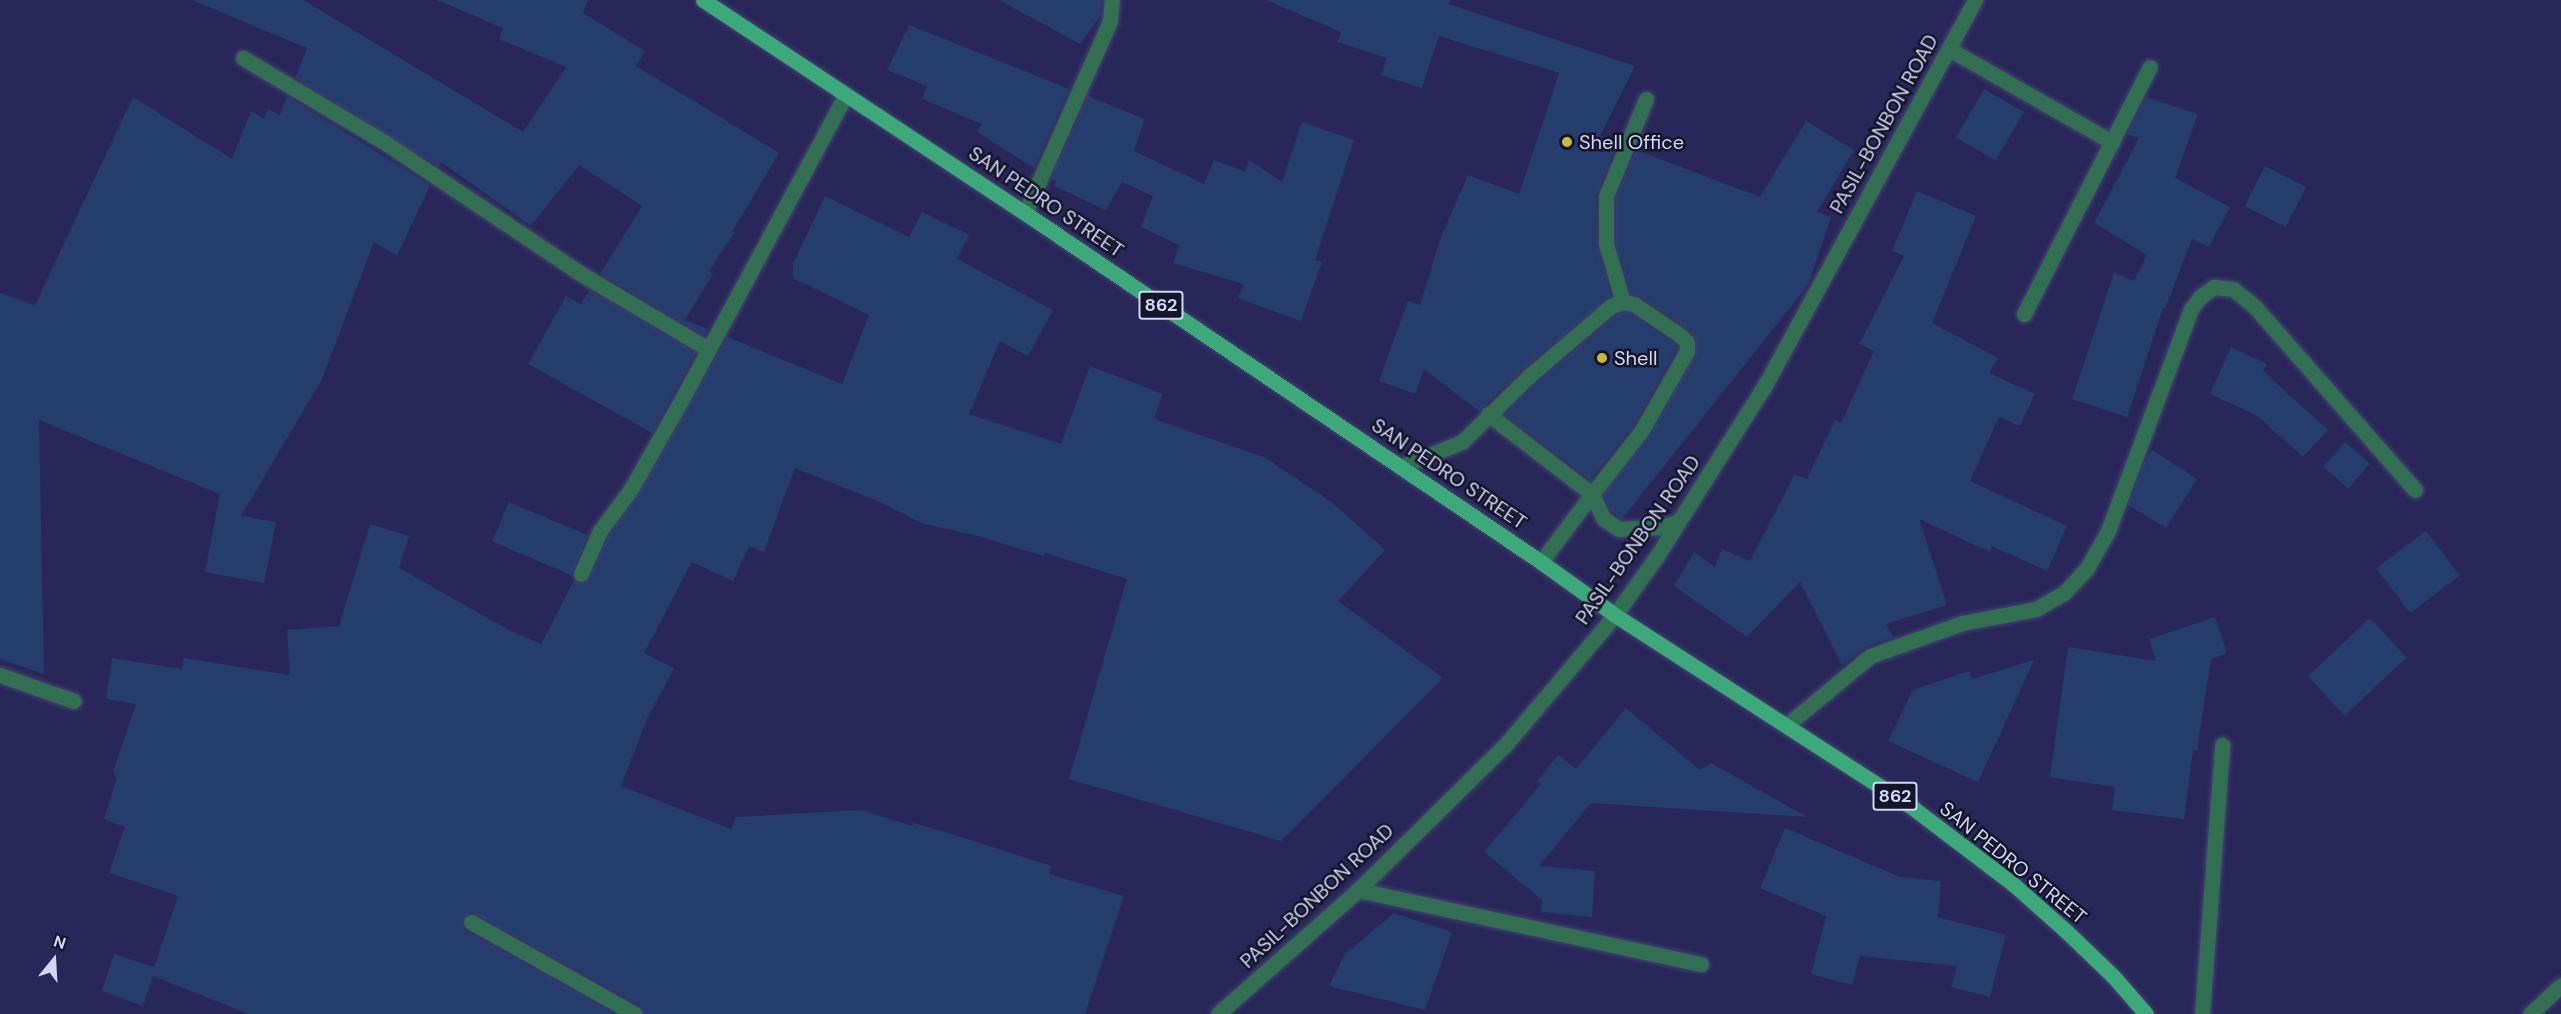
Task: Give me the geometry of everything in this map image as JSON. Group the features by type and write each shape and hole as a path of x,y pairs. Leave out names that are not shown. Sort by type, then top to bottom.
{"main road":[{"name":"SAN PEDRO STREET","path":"703,0 1025,213 1541,562 1615,615 1913,808 2013,884 2113,976 2146,1014"}],"street":[{"path":"1025,213 1110,21 1112,0"},
{"name":"PASIL-BONBON ROAD","path":"1218,1014 1358,890 1506,744 1615,615 1764,387 1975,0"},
{"path":"1949,49 2112,142"},
{"path":"243,58 384,142 578,272 708,349"},
{"path":"2024,314 2150,67"},
{"path":"580,574 600,531 631,489 845,96"},
{"path":"1623,302 1606,244 1606,196 1646,99"},
{"path":"1787,725 1870,656 1962,623 2036,609 2064,593 2087,568 2108,531 2191,309 2201,296 2214,287 2233,289 2255,307 2415,490"},
{"path":"1400,467 1462,442 1488,414 1611,306 1623,302 1634,304 1688,342 1687,351 1642,430 1541,562"},
{"path":"1488,414 1592,494 1603,518 1619,529 1660,527 1677,522"},
{"path":"0,675 74,701"},
{"path":"2202,1014 2222,745"},
{"path":"1358,890 1701,964"},
{"path":"471,922 635,1014"},
{"path":"2530,1014 2561,985"}],"building":[{"path":"192,0 303,0 523,132 566,67 499,39 503,28 437,0 588,0 583,13 645,51 636,66 779,153 732,232 734,233 709,271 713,274 685,320 708,329 705,336 600,274 642,206 579,165 531,226 441,162 439,167 295,78 307,48"},
{"path":"999,0 1102,0 1101,15 1080,44"},
{"path":"1266,0 1451,0 1449,4 1635,66 1600,136 1617,143 1596,196 1597,246 1611,296 1523,369 1479,411 1424,369 1415,394 1379,381 1408,301 1420,305 1441,237 1468,175 1519,194 1559,73 1439,36 1422,88 1381,75 1387,58 1337,42 1341,32"},
{"path":"909,25 1069,89 1034,168 977,132 982,124 922,99 927,86 887,70"},
{"path":"1984,89 2024,112 1996,160 1956,137"},
{"path":"287,96 430,185 397,256 374,242 322,379 241,516 276,522 264,583 205,572 220,494 39,420 44,674 0,659 0,293 35,305 133,97 232,159 251,111 264,119 268,109 280,115"},
{"path":"1088,96 1145,119 1134,151 1204,184 1214,160 1245,172 1249,160 1282,182 1302,122 1354,140 1315,260 1322,262 1301,321 1238,298 1244,284 1173,263 1179,245 1141,227 1153,196 1122,182 1106,210 1054,186 1056,181 1051,178"},
{"path":"2146,97 2198,114 2175,178 2230,207 2209,247 2192,239 2165,309 2163,308 2127,417 2072,399 2114,272 2134,281 2147,255 2094,223 2139,138 2127,134"},
{"path":"1806,121 1854,150 1817,212 1831,217 1808,285 1622,519 1611,511 1603,495 1650,435 1697,351 1696,339 1688,329 1631,293 1616,243 1616,198 1636,150 1760,197"},
{"path":"2265,166 2306,187 2286,227 2245,206"},
{"path":"1917,191 1976,216 1932,323 1998,358 1989,373 2035,394 2020,426 1999,417 1970,481 2067,526 2047,571 1992,546 1990,552 1919,519 1947,605 1886,624 1893,637 1866,647 1842,665 1800,582 1747,637 1674,586 1694,552 1715,567 1722,549 1750,561 1794,475 1807,479 1835,420 1841,423 1874,351 1859,344 1904,256 1892,251"},
{"path":"825,196 909,237 922,212 969,235 957,259 1053,310 1028,356 1000,341 969,414 1061,444 1090,366 1163,394 1154,419 1264,457 1333,503 1385,550 1338,601 1443,678 1281,841 1069,779 1127,579 1045,553 1044,556 974,535 921,523 880,502 795,468 764,552 749,546 733,581 692,562 644,653 674,668 647,719 621,786 731,829 736,817 861,810 912,826 913,823 948,833 1052,866 1049,874 1124,896 1085,1014 645,1014 640,1005 471,912 462,918 462,926 466,931 615,1014 249,1014 153,976 143,1006 102,991 114,954 154,967 178,896 109,873 125,827 104,819 117,778 113,772 136,704 106,699 112,658 182,669 184,658 290,675 287,630 339,626 370,524 409,536 399,568 511,631 541,644 574,580 583,584 590,578 608,536 639,494 727,337 842,384 869,315 793,278 793,264"},
{"path":"590,290 696,353 652,433 528,364 566,296 581,304"},
{"path":"1624,312 1630,313 1675,344 1677,348 1634,425 1590,480 1504,414 1536,383 1616,315"},
{"path":"2231,347 2267,364 2263,371 2328,430 2303,457 2256,415 2210,394"},
{"path":"2345,442 2370,464 2348,489 2323,467"},
{"path":"2152,450 2197,479 2166,528 2128,505 2144,463"},
{"path":"509,502 588,536 571,575 492,542"},
{"path":"2426,531 2460,576 2410,613 2376,568"},
{"path":"2215,617 2227,653 2211,659 2197,750 2193,750 2184,819 2112,810 2115,787 2050,777 2068,647 2156,661 2149,639"},
{"path":"2370,618 2407,657 2345,715 2308,676"},
{"path":"2034,660 1978,782 1888,741 1913,690 1969,671 1972,679"},
{"path":"1626,708 1700,770 1711,763 1807,817 1591,803 1539,866 1595,871 1592,917 1541,912 1542,900 1484,852 1541,784 1537,781 1558,755 1576,769"},
{"path":"1785,828 1900,877 1941,881 1938,917 2006,935 1990,997 1951,987 1957,966 1860,956 1852,985 1811,974 1826,916 1760,888"},
{"path":"1394,913 1452,932 1425,1010 1329,986 1345,954"}],"place":[{"name":"Shell Office","path":"1567,142"},
{"name":"Shell","path":"1602,358"}]}
